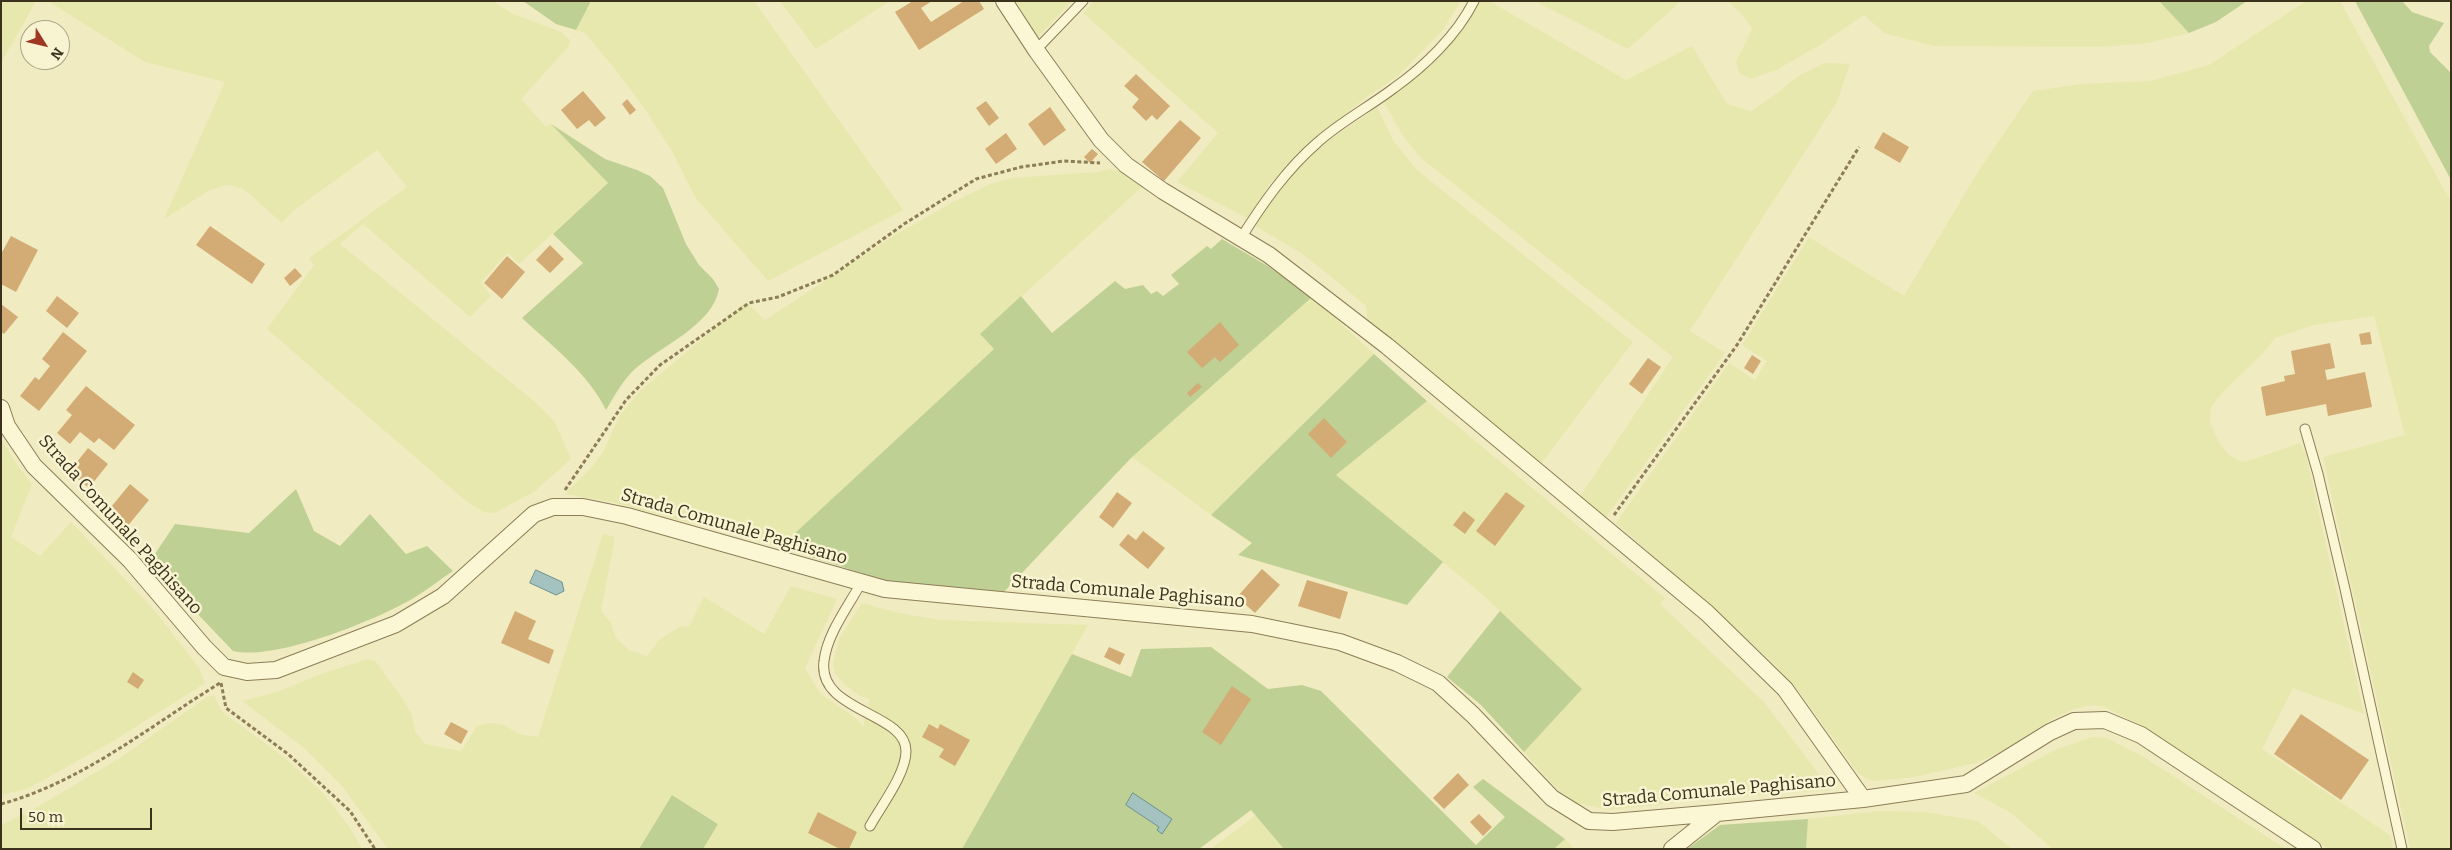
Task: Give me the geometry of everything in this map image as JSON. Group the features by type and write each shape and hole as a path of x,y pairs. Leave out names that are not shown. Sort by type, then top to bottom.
{"street":[{"path":"1004,1 1036,50 1101,140 1126,165 1163,191 1269,255 1387,346 1707,613 1785,689 1863,799"},
{"name":"Strada Comunale Paghisano","path":"1,408 7,426 34,466 130,560 204,647 223,675 276,670 396,624 443,596 534,514 553,507 583,507 627,516 885,590 1252,624 1340,642 1397,663 1438,683 1473,715 1552,798 1589,821 1612,822 1863,799 1966,784 2050,732 2074,721 2105,720 2141,735 2313,849"},
{"path":"1672,849 1717,813"}],"lane":[{"path":"1036,50 1084,1"},
{"path":"1241,238 1265,201 1290,169 1334,129 1395,88 1426,60 1452,32 1474,1"},
{"path":"2305,429 2316,466 2345,589 2402,849"},
{"path":"861,583 829,642 823,668 827,682 836,694 897,732 906,750 903,767 870,826"}],"path":[{"path":"1605,528 1737,345 1859,147"},
{"path":"553,507 626,400 660,365 748,303 778,297 833,275 904,224 976,180 1021,167 1064,161 1126,165"},
{"path":"1,804 33,795 121,748 223,675"},
{"path":"223,675 226,708 288,754 350,811 376,849"}],"green space":[{"path":"1,1 36,1 25,20 20,20 20,29 1,63"},
{"path":"48,1 493,1 511,13 561,32 570,40 569,46 521,99 546,127 551,124 608,183 519,264 508,253 481,282 491,296 470,317 363,224 340,244 535,402 554,421 571,459 535,491 495,513 484,512 467,502 267,329 314,265 309,258 407,187 377,150 293,211 282,223 246,191 235,186 225,185 208,191 164,219 225,82 145,62"},
{"path":"523,1 591,1 576,30 556,24"},
{"path":"591,1 754,1 903,210 768,281 695,197 673,153 643,106 615,69 585,33 576,30"},
{"path":"780,1 890,1 816,49"},
{"path":"1015,1 1072,1 1037,38"},
{"path":"1094,1 1461,1 1442,31 1398,76 1368,96 1325,130 1291,161 1269,185 1247,218 1177,182 1218,133 1083,13"},
{"path":"1479,1 1489,1 1626,80 1692,46 1727,104 1751,111 1798,76 1825,63 1850,64 1837,102 1690,331 1725,353 1605,519 1579,498 1673,357 1421,158 1403,136 1383,100 1471,14"},
{"path":"1535,1 1681,1 1628,49"},
{"path":"1727,1 2159,1 2189,33 2148,43 2101,47 1934,46 1884,33 1864,15 1820,45 1776,70 1751,79 1739,73 1736,62 1752,29 1742,14"},
{"path":"2159,1 2247,1 2216,22 2189,33"},
{"path":"2306,1 2340,1 2451,202 2451,849 2410,849 2323,457 2405,435 2374,316 2314,325 2275,338 2265,351 2221,394 2211,407 2210,423 2220,444 2229,455 2245,462 2300,443 2306,455 2364,714 2293,688 2262,749 2391,836 2393,849 2329,849 2145,728 2105,707 2093,705 2074,709 2054,718 2000,752 1976,763 1914,777 1876,781 1867,779 1857,772 1800,693 1774,664 1616,523 1729,363 1755,380 1767,361 1742,345 1809,237 1904,296 1979,170 2033,91 2082,84 2150,81 2209,65"},
{"path":"2355,1 2402,1 2412,12 2444,23 2429,46 2430,52 2451,73 2451,180"},
{"path":"1377,107 1394,142 1418,171 1633,342 1541,464 1367,320 1366,306 1334,279 1301,253 1255,226 1271,200 1293,173 1318,148"},
{"path":"551,124 605,159 650,176 663,188 686,244 699,265 713,279 719,289 715,302 697,324 635,369 623,383 606,410 590,384 522,318 583,263 553,234 608,183"},
{"path":"1110,169 1119,171 1142,187 980,334 994,349 780,547 616,503 565,494 591,468 603,452 620,415 640,391 746,302 765,320 895,235 955,201 990,184 1012,178 1096,172"},
{"path":"1222,239 1266,265 1312,297 1132,457 1002,594 886,581 780,547 994,349 980,334 1021,296 1052,333 1115,281 1125,289 1143,285 1151,294 1157,291 1163,296 1179,284 1171,275 1207,246 1211,249"},
{"path":"1312,297 1374,354 1211,515 1132,457"},
{"path":"1374,354 1427,401 1336,475 1443,562 1407,605 1238,555 1252,543 1211,515"},
{"path":"1427,401 1665,598 1660,604 1764,702 1831,790 1706,799 1609,810 1577,803 1557,789 1524,752 1581,689 1482,594 1336,475"},
{"path":"1,438 17,465 32,484 11,537 40,556 71,522 155,611 199,668 205,683 115,740 27,789 1,795"},
{"path":"296,489 314,531 340,546 370,514 406,554 427,546 453,571 412,599 350,628 298,645 273,650 251,653 233,651 149,563 175,524 249,533"},
{"path":"603,534 615,537 601,611 611,623 616,638 629,650 647,656 659,640 681,626 689,627 704,597 764,634 791,586 837,599 805,668 820,693 863,726 870,699 860,696 844,684 835,673 833,663 839,639 862,603 899,613 940,620 1088,625 962,849 703,849 718,823 672,795 639,849 388,849 342,786 304,748 242,701 280,691 318,675 368,659 376,662 403,699 412,715 415,731 425,744 461,751 477,726 490,723 504,725 519,734 538,737"},
{"path":"1500,611 1582,689 1524,752 1481,705 1447,677"},
{"path":"1211,647 1268,689 1302,685 1321,691 1476,845 1505,817 1473,787 1483,779 1565,839 1554,849 1284,849 1251,810 1199,849 962,849 1072,654 1131,677 1141,649"},
{"path":"214,695 222,712 284,757 323,793 348,825 362,849 1,849 1,825 39,806 120,758 207,697"},
{"path":"2092,737 2107,738 2142,756 2286,849 2053,849 2010,812 1974,793 2055,750"},
{"path":"672,795 718,824 703,849 639,849"},
{"path":"1880,811 1925,812 1978,821 2012,849 1806,849 1808,819"},
{"path":"1256,815 1284,849 1211,849"},
{"path":"1808,819 1806,849 1687,849 1720,825"},
{"path":"1565,839 1575,849 1554,849"}],"water":[{"path":"536,570 562,582 564,591 556,595 530,583"},
{"path":"1133,793 1172,819 1162,834 1157,830 1159,827 1126,805"}],"building":[{"path":"913,1 932,1 921,8 931,22 964,1 979,1 984,9 919,50 895,12"},
{"path":"1136,74 1170,106 1157,120 1152,115 1146,121 1132,107 1139,99 1124,86"},
{"path":"583,91 606,118 595,127 589,120 577,129 561,110"},
{"path":"627,99 636,110 630,115 622,104"},
{"path":"986,101 999,118 989,126 976,108"},
{"path":"1050,107 1066,130 1044,146 1028,124"},
{"path":"1180,120 1201,138 1164,181 1142,162"},
{"path":"1883,132 1909,147 1900,163 1874,148"},
{"path":"1006,133 1017,149 996,164 985,149"},
{"path":"1092,149 1098,154 1090,163 1084,157"},
{"path":"210,226 265,264 252,284 196,245"},
{"path":"11,236 38,250 16,292 1,284 1,254"},
{"path":"550,245 564,259 550,273 536,260"},
{"path":"507,256 525,272 502,299 484,283"},
{"path":"295,268 302,276 290,286 284,278"},
{"path":"57,296 79,313 67,328 46,311"},
{"path":"1,304 18,317 4,334 1,332"},
{"path":"1220,322 1239,345 1220,362 1215,357 1202,368 1187,352"},
{"path":"63,332 87,351 39,411 20,396 35,377 39,380 50,366 42,359"},
{"path":"2370,332 2372,344 2361,345 2359,334"},
{"path":"2330,343 2335,368 2325,370 2327,380 2365,372 2372,407 2328,416 2326,404 2266,416 2261,387 2285,381 2284,376 2295,374 2291,351"},
{"path":"1752,355 1761,361 1753,374 1744,368"},
{"path":"1648,358 1661,367 1642,394 1629,384"},
{"path":"1198,383 1202,387 1190,397 1187,393"},
{"path":"86,386 135,425 114,450 99,438 94,443 80,432 70,444 57,433 72,415 66,410"},
{"path":"1324,418 1347,442 1331,458 1308,434"},
{"path":"88,448 108,464 89,488 69,472"},
{"path":"130,484 149,500 126,528 107,512"},
{"path":"1117,492 1132,503 1113,528 1099,517"},
{"path":"1506,492 1525,506 1495,546 1476,531"},
{"path":"1464,511 1475,520 1465,534 1453,525"},
{"path":"1143,531 1165,548 1148,569 1119,545 1128,534 1136,540"},
{"path":"1262,569 1280,585 1255,613 1237,597"},
{"path":"1307,580 1348,592 1340,619 1298,606"},
{"path":"515,611 536,621 528,639 554,650 549,664 501,643"},
{"path":"1109,647 1125,654 1120,665 1104,657"},
{"path":"133,672 144,680 138,689 127,682"},
{"path":"1232,686 1251,699 1221,745 1202,732"},
{"path":"2301,714 2369,760 2341,800 2274,754"},
{"path":"451,722 468,731 461,744 444,734"},
{"path":"929,724 938,729 940,724 970,740 955,766 939,757 944,749 922,737"},
{"path":"1458,773 1469,785 1444,809 1433,798"},
{"path":"818,812 857,832 849,849 840,849 808,833"},
{"path":"1479,814 1492,827 1483,836 1470,822"}]}
